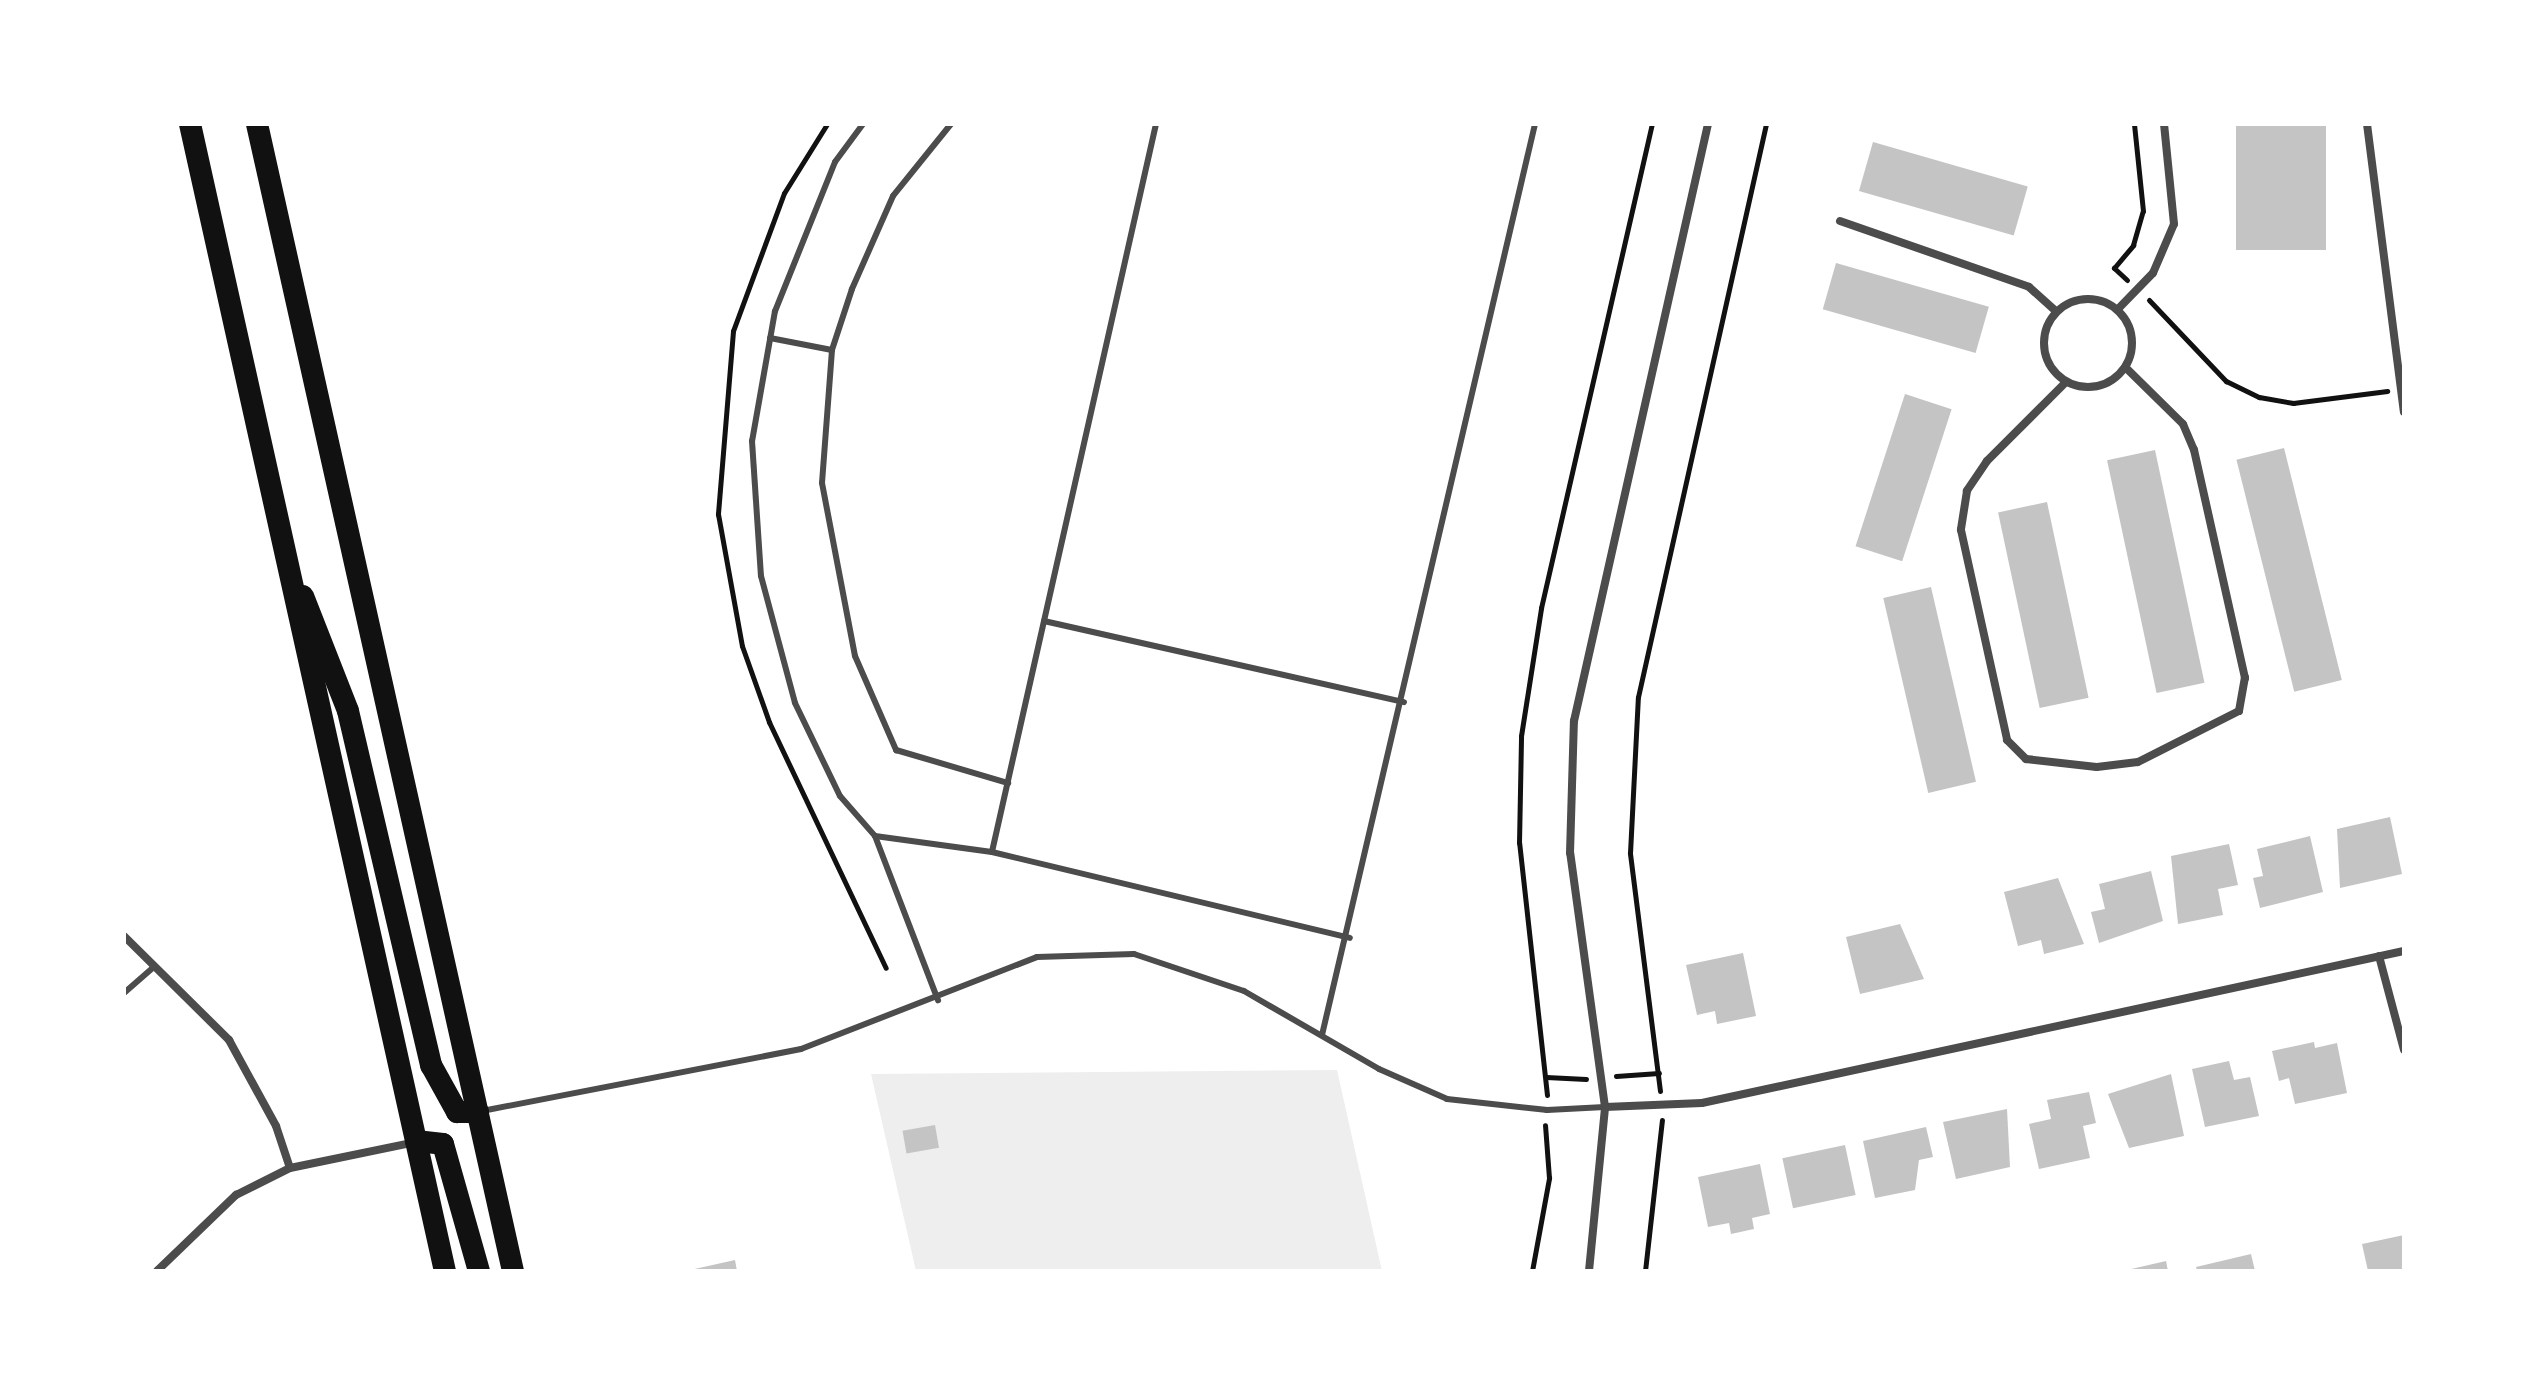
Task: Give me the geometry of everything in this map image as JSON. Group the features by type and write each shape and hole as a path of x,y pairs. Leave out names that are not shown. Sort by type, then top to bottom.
{"highway":[{"path":"190,124 445,1271"},
{"path":"257,124 513,1271"},
{"path":"288,566 328,644 348,711 439,1088 457,1112 478,1112"},
{"path":"416,1141 443,1144 479,1271"}],"street":[{"path":"1589,1271 1605,1107 1570,853 1574,721 1708,124"},
{"path":"2118,309 2167,251 2174,224 2164,124"},
{"path":"2367,124 2404,412"},
{"path":"1840,221 2029,287 2056,311"},
{"path":"2086,298 2118,309 2132,337 2125,367 2098,386 2066,382 2043,349 2056,311 2086,298"},
{"path":"2066,382 1987,461 1967,491 1961,530 2007,740 2026,759 2097,767 2138,762 2239,711 2245,678 2194,450 2183,424 2125,367"},
{"path":"124,936 229,1040 276,1126 290,1168"},
{"path":"1605,1107 1661,1106 2404,951"},
{"path":"2379,956 2404,1050"},
{"path":"157,1271 236,1195 290,1168 416,1141"}],"lane":[{"path":"863,124 835,162 770,338 752,441 761,576 795,703 840,796 875,836 938,1000"},
{"path":"951,124 893,196 832,350 822,483 855,656 896,750 1008,783"},
{"path":"992,852 1156,124"},
{"path":"1322,1035 1350,938 1535,124"},
{"path":"770,338 832,350"},
{"path":"1044,621 1404,702"},
{"path":"875,836 992,852 1350,938"},
{"path":"478,1112 801,1049 938,1000 1037,957 1134,954 1244,991 1447,1099 1547,1110 1605,1107"},
{"path":"124,993 155,966"}],"path":[{"path":"1645,1271 1661,1106 1630,853 1638,697 1766,124"},
{"path":"2134,124 2143,211 2133,245 2114,268 2226,381 2259,397 2293,403 2399,389"}],"shaded area":[{"path":"1337,1070 1382,1271 916,1271 871,1074"}],"building":[{"path":"2236,124 2326,124 2326,250 2236,250"},
{"path":"1873,142 2028,186 2014,235 1859,191"},
{"path":"1836,263 1989,307 1976,353 1823,309"},
{"path":"1905,394 1952,409 1902,561 1856,546"},
{"path":"2284,448 2342,680 2294,692 2236,460"},
{"path":"2155,450 2204,683 2157,693 2107,460"},
{"path":"2047,502 2089,698 2040,708 1998,512"},
{"path":"1931,587 1976,782 1928,793 1883,598"},
{"path":"2390,817 2402,874 2340,888 2337,829"},
{"path":"2310,836 2323,892 2260,908 2253,878 2263,876 2257,849"},
{"path":"2229,844 2238,885 2218,889 2223,915 2178,924 2171,856"},
{"path":"2151,871 2163,921 2099,943 2091,912 2105,909 2099,884"},
{"path":"2058,878 2084,944 2044,954 2041,940 2018,946 2004,892"},
{"path":"1900,924 1924,979 1860,994 1846,937"},
{"path":"1743,953 1756,1016 1717,1024 1715,1011 1697,1015 1686,965"},
{"path":"2314,1042 2315,1048 2337,1043 2347,1093 2295,1104 2289,1078 2279,1081 2272,1051"},
{"path":"2229,1061 2234,1080 2250,1077 2259,1116 2205,1127 2192,1069"},
{"path":"2171,1074 2184,1136 2129,1148 2108,1094"},
{"path":"2089,1092 2096,1123 2083,1126 2090,1158 2039,1169 2029,1124 2051,1119 2047,1100"},
{"path":"2007,1109 2010,1167 1956,1179 1943,1122"},
{"path":"935,1125 939,1148 906,1153 903,1131"},
{"path":"1926,1127 1933,1157 1919,1160 1915,1190 1875,1198 1863,1141"},
{"path":"1845,1145 1856,1195 1793,1208 1782,1158"},
{"path":"1760,1164 1770,1214 1752,1218 1754,1229 1731,1234 1729,1223 1708,1227 1698,1177"},
{"path":"2404,1235 2404,1271 2368,1271 2362,1244"},
{"path":"2251,1254 2255,1271 2197,1271 2196,1267"},
{"path":"735,1260 737,1271 690,1271 690,1270"},
{"path":"2166,1261 2168,1271 2127,1271 2127,1270"}]}
